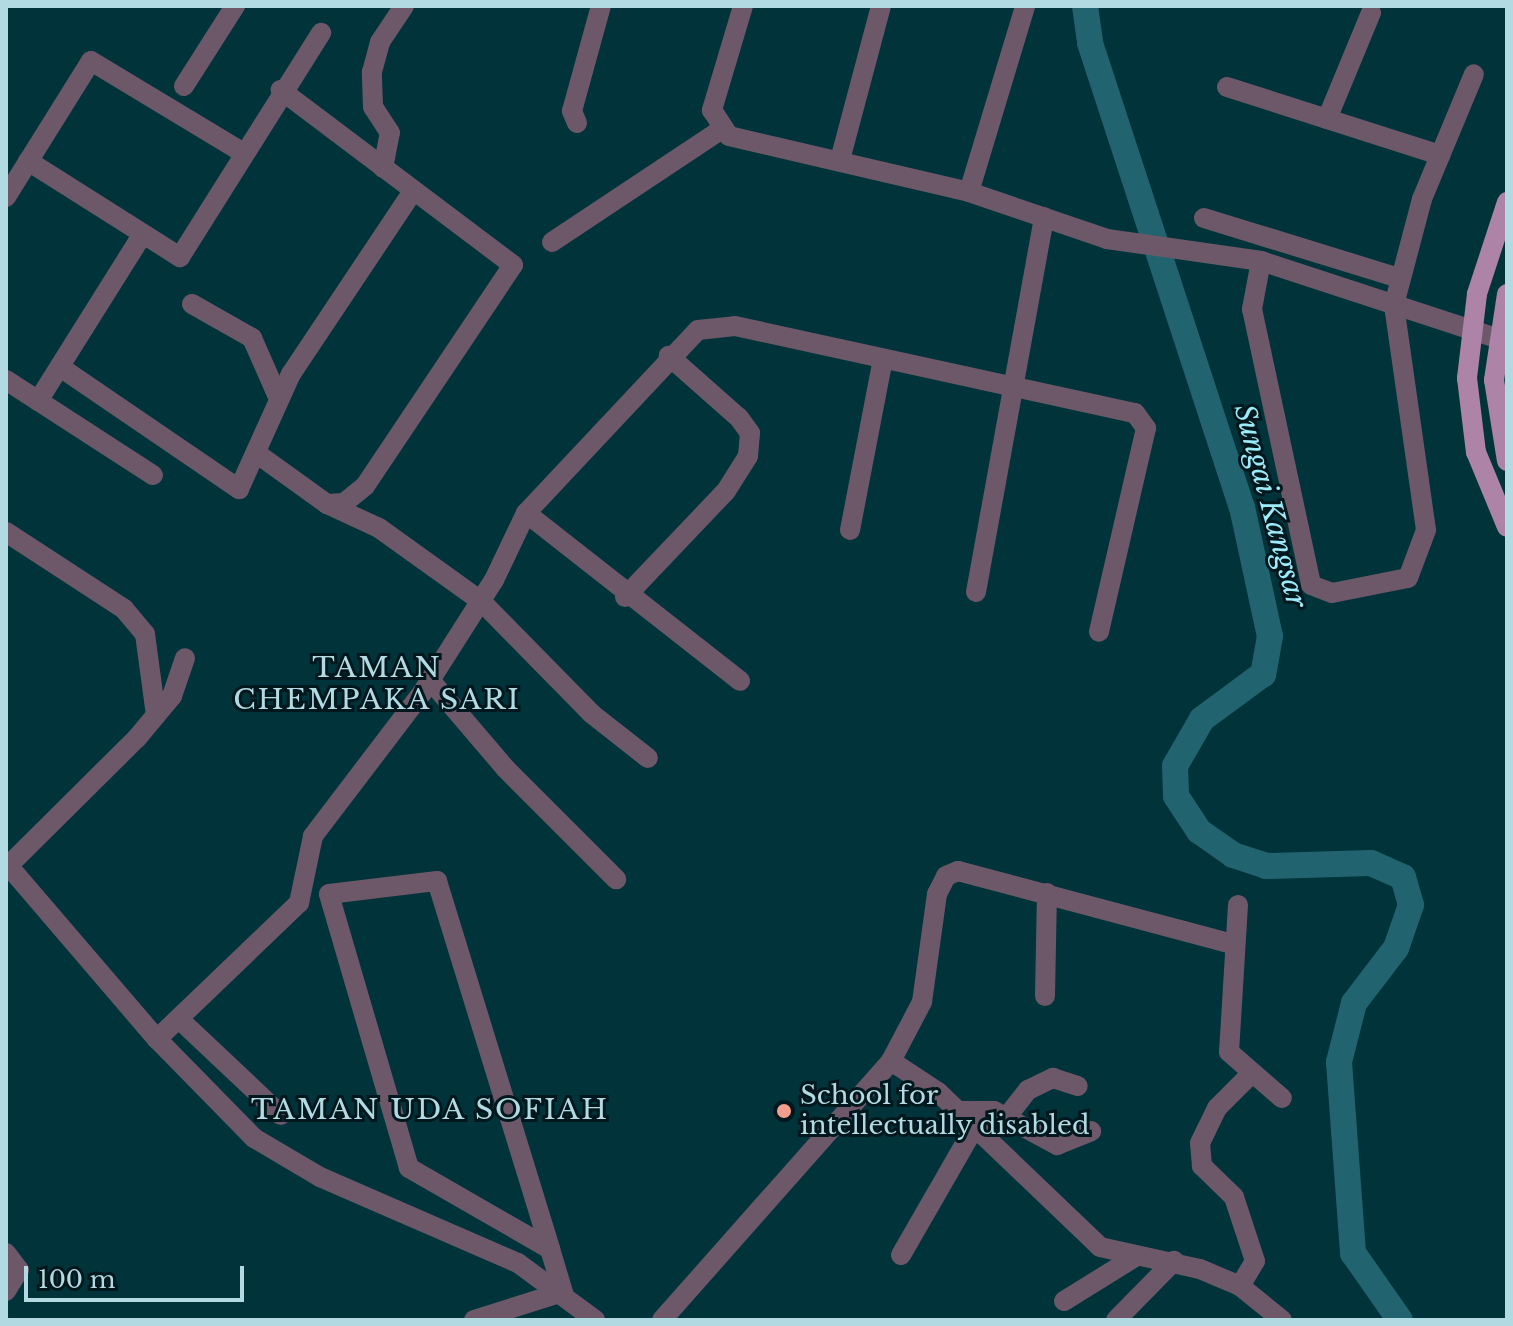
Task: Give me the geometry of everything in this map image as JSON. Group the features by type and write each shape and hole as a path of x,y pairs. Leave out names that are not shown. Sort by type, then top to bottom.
{"main road":[{"path":"1507,202 1473,331 1467,378 1476,452 1507,527"},
{"path":"1507,294 1494,380 1507,461"}],"street":[{"path":"184,86 235,6"},
{"path":"383,168 390,133 373,107 372,72 380,42 404,6"},
{"path":"577,123 572,111 601,6"},
{"path":"719,131 712,110 743,6"},
{"path":"840,160 881,6"},
{"path":"969,192 1025,6"},
{"path":"1327,119 1371,13"},
{"path":"28,161 141,237 180,257 281,90 321,33"},
{"path":"6,197 91,61 242,152"},
{"path":"1261,261 1252,309 1311,585 1323,592 1408,578 1421,556 1424,510 1394,305 1399,278 1440,155 1474,74"},
{"path":"1227,87 1440,155"},
{"path":"281,90 513,265 365,486 344,503 327,504"},
{"path":"552,242 719,131 969,192 1107,239 1201,250 1261,261 1499,339"},
{"path":"60,367 239,489 259,455 278,397 413,191"},
{"path":"976,592 1010,385 1044,217"},
{"path":"1204,218 1399,278"},
{"path":"38,401 141,237"},
{"path":"192,304 252,338 278,397"},
{"path":"157,1039 299,903 313,836 430,680 481,601 526,513 669,356 698,330 735,326 1114,406 1144,419 1099,632"},
{"path":"625,597 726,491 748,456 750,433 739,418 669,356"},
{"path":"850,530 883,359"},
{"path":"6,380 153,475"},
{"path":"259,455 327,504 379,528 481,601 592,714 648,758"},
{"path":"526,513 625,597 740,681"},
{"path":"6,532 124,609 145,634 156,715"},
{"path":"185,658 156,715 7,865 157,1039 232,1119 279,1154 479,1243 563,1292 595,1320"},
{"path":"430,680 506,769 616,879"},
{"path":"662,1320 891,1061 922,1002 937,894 946,876 958,871 1233,944"},
{"path":"550,1249 409,1168 329,894 437,881 550,1249 563,1292"},
{"path":"1045,996 1047,893"},
{"path":"1238,905 1233,944 1229,1049 1282,1098"},
{"path":"179,1019 281,1115"},
{"path":"891,1061 955,1111 1100,1247 1135,1257 1174,1261 1240,1286 1282,1320"},
{"path":"1240,1286 1255,1261 1234,1197 1202,1166 1200,1143 1217,1108 1252,1073"},
{"path":"1006,1118 1028,1090 1053,1078 1078,1086"},
{"path":"955,1111 1006,1118 1057,1145 1091,1131"},
{"path":"901,1255 973,1130"},
{"path":"6,1253 19,1275 6,1291"},
{"path":"1064,1301 1135,1257"},
{"path":"1116,1320 1174,1261"},
{"path":"474,1320 563,1292"}],"waterway":[{"name":"Sungai Kangsar","path":"1085,6 1090,43 1242,507 1270,636 1263,674 1202,719 1175,766 1176,796 1199,831 1233,855 1266,866 1371,863 1403,877 1411,905 1396,948 1354,1003 1339,1062 1353,1253 1400,1320"}],"place":[{"name":"School for intellectually disabled","path":"784,1111"}],"district":[{"name":"TAMAN CHEMPAKA SARI","path":"377,684"},
{"name":"TAMAN UDA SOFIAH","path":"430,1110"}]}
